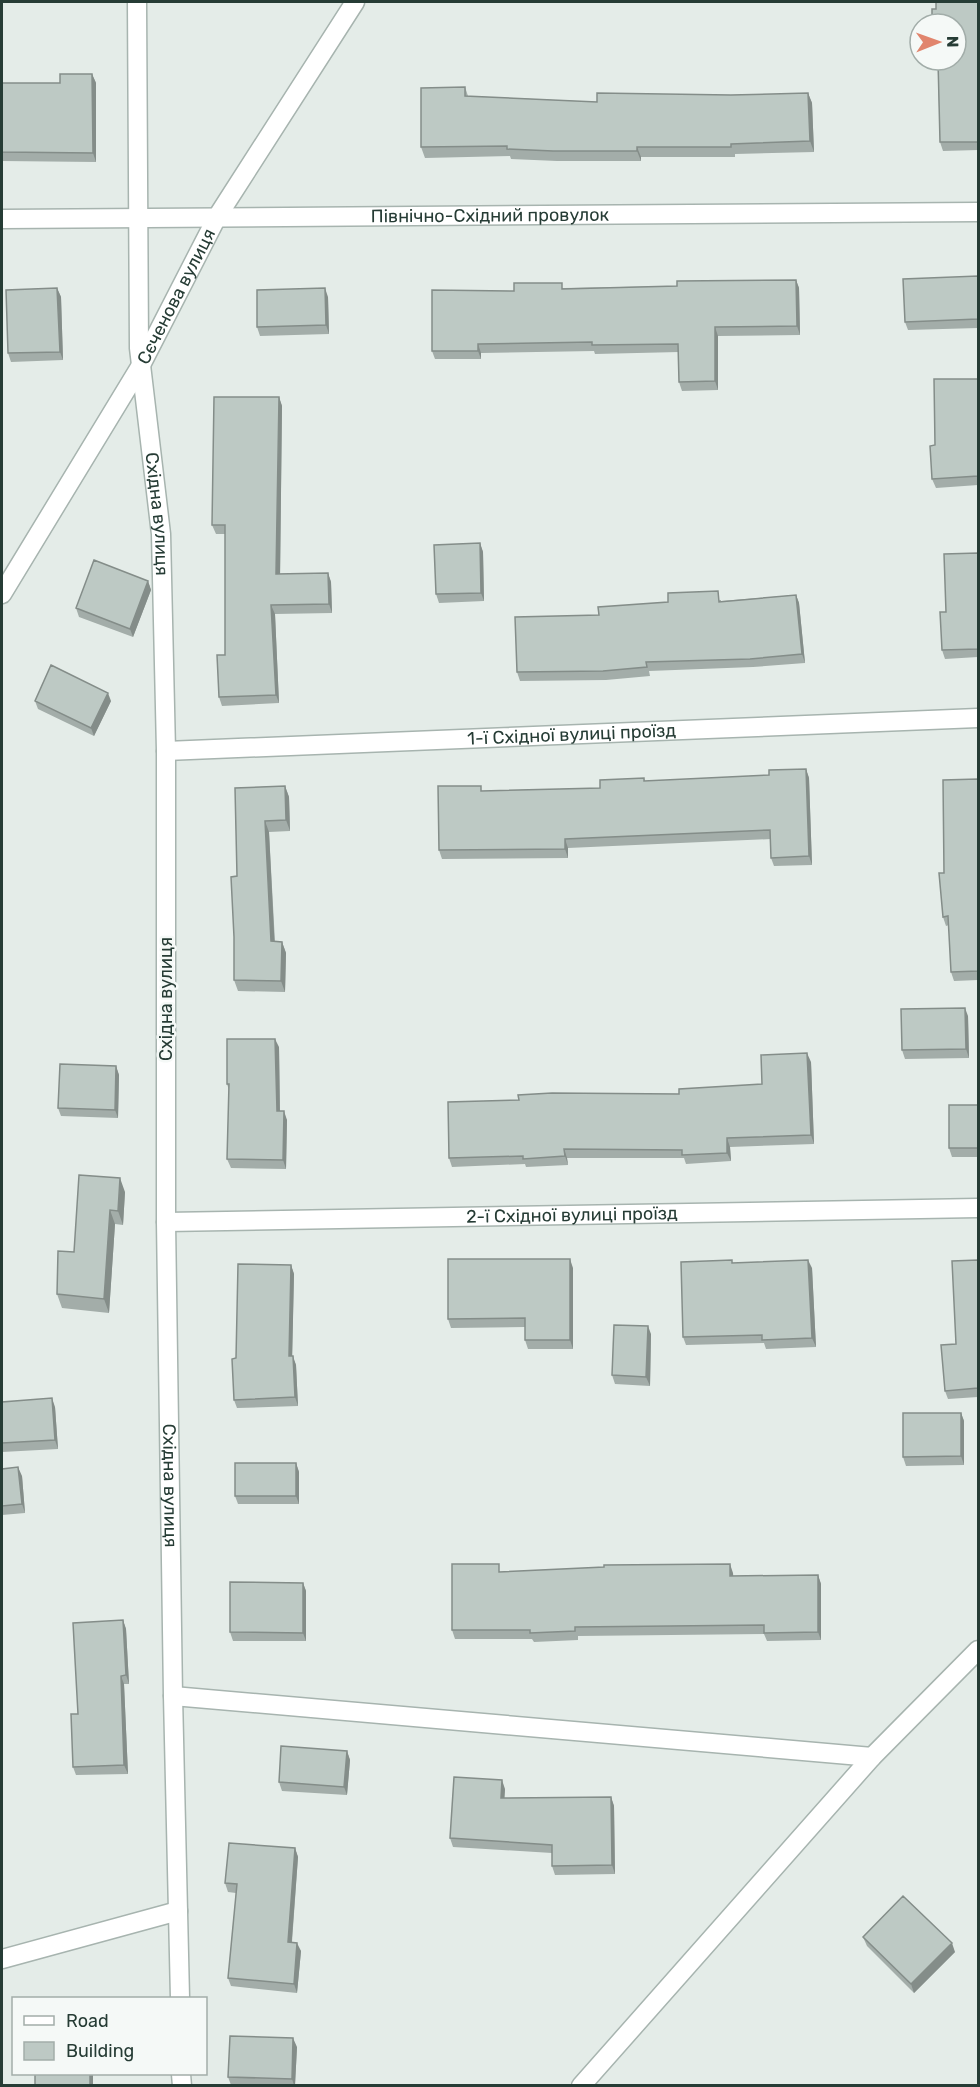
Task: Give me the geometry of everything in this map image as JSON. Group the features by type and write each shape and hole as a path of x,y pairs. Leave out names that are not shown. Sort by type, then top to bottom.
{"street":[{"name":"Східна вулиця","path":"137,2 141,367 161,534 166,751 166,1222 172,1696 180,1997"},
{"name":"Сєченова вулиця","path":"2,594 141,367 217,217 355,2"},
{"name":"Північно-Східний провулок","path":"2,219 978,212"},
{"name":"1-ї Східної вулиці проїзд","path":"166,751 978,718"},
{"name":"2-ї Східної вулиці проїзд","path":"166,1222 978,1208"},
{"path":"581,2085 872,1757 978,1650"},
{"path":"172,1696 872,1757"},
{"path":"2,1959 178,1911"}],"building":[{"path":"936,2 978,2 978,142 940,142 938,72 968,72 968,12 932,12 932,9 936,9"},
{"path":"60,74 92,74 93,153 2,152 2,83 60,83"},
{"path":"465,87 465,96 597,102 597,93 731,95 808,93 810,141 731,144 731,147 637,147 637,151 553,151 507,149 507,146 421,147 421,88"},
{"path":"978,276 978,319 905,322 903,279"},
{"path":"796,280 797,326 715,327 715,381 679,382 678,344 592,345 592,342 478,344 478,351 432,351 432,290 514,291 514,283 562,283 562,289 677,286 677,281"},
{"path":"57,288 60,352 8,353 6,290"},
{"path":"325,288 326,325 257,327 257,290"},
{"path":"934,379 978,379 978,476 932,479 930,446 935,445"},
{"path":"214,397 279,397 276,574 328,573 329,604 271,605 276,695 219,697 217,655 225,655 225,525 212,525"},
{"path":"480,543 481,593 436,594 434,545"},
{"path":"978,553 978,649 942,650 940,612 946,612 944,554"},
{"path":"94,560 148,581 130,629 76,608"},
{"path":"718,591 719,602 796,595 802,654 750,659 646,662 647,667 603,671 517,672 515,617 599,615 598,607 668,602 668,593"},
{"path":"51,665 108,693 91,728 35,701"},
{"path":"806,769 809,856 771,858 770,830 565,839 565,849 439,850 438,786 481,786 481,791 600,788 600,780 644,778 644,781 769,775 769,770"},
{"path":"978,779 978,971 951,972 948,916 943,917 939,873 944,873 943,780"},
{"path":"285,786 286,820 265,821 271,941 282,942 281,981 234,980 231,877 237,876 235,788"},
{"path":"965,1008 966,1049 902,1050 901,1009"},
{"path":"227,1039 275,1039 277,1111 284,1111 283,1160 227,1159 229,1084 227,1084"},
{"path":"807,1053 811,1135 727,1138 727,1153 682,1155 682,1150 564,1149 565,1156 523,1159 523,1156 449,1158 448,1102 519,1100 518,1095 552,1093 679,1094 679,1089 762,1084 761,1055"},
{"path":"60,1064 116,1066 115,1110 58,1108"},
{"path":"949,1105 978,1105 978,1148 949,1148"},
{"path":"79,1175 120,1178 118,1211 110,1210 104,1299 57,1294 58,1251 74,1252"},
{"path":"448,1259 570,1259 570,1340 525,1340 525,1318 448,1319"},
{"path":"732,1260 732,1263 808,1260 812,1338 762,1340 762,1335 683,1337 681,1262"},
{"path":"978,1260 978,1388 945,1391 941,1345 956,1344 952,1261"},
{"path":"238,1264 291,1265 289,1356 293,1356 295,1397 234,1400 232,1359 236,1358"},
{"path":"614,1325 648,1326 646,1377 612,1375"},
{"path":"52,1398 55,1440 2,1443 2,1402"},
{"path":"903,1413 961,1413 961,1456 903,1457"},
{"path":"235,1463 296,1463 296,1496 235,1496"},
{"path":"18,1467 22,1504 2,1506 2,1469"},
{"path":"452,1564 499,1564 499,1572 604,1567 604,1565 730,1564 730,1576 818,1575 818,1632 764,1633 764,1625 575,1627 575,1631 530,1633 530,1630 452,1630"},
{"path":"230,1582 303,1583 303,1633 230,1632"},
{"path":"123,1620 126,1675 121,1676 124,1765 73,1767 71,1714 78,1714 73,1623"},
{"path":"281,1746 347,1751 344,1787 279,1782"},
{"path":"454,1777 502,1780 501,1798 611,1797 612,1865 552,1866 552,1845 450,1838"},
{"path":"229,1843 295,1848 288,1942 297,1943 294,1984 228,1978 237,1884 225,1883"},
{"path":"903,1896 952,1943 911,1984 863,1937"},
{"path":"230,2036 293,2038 292,2079 228,2077"},
{"path":"35,2075 90,2075 90,2085 35,2085"}]}
